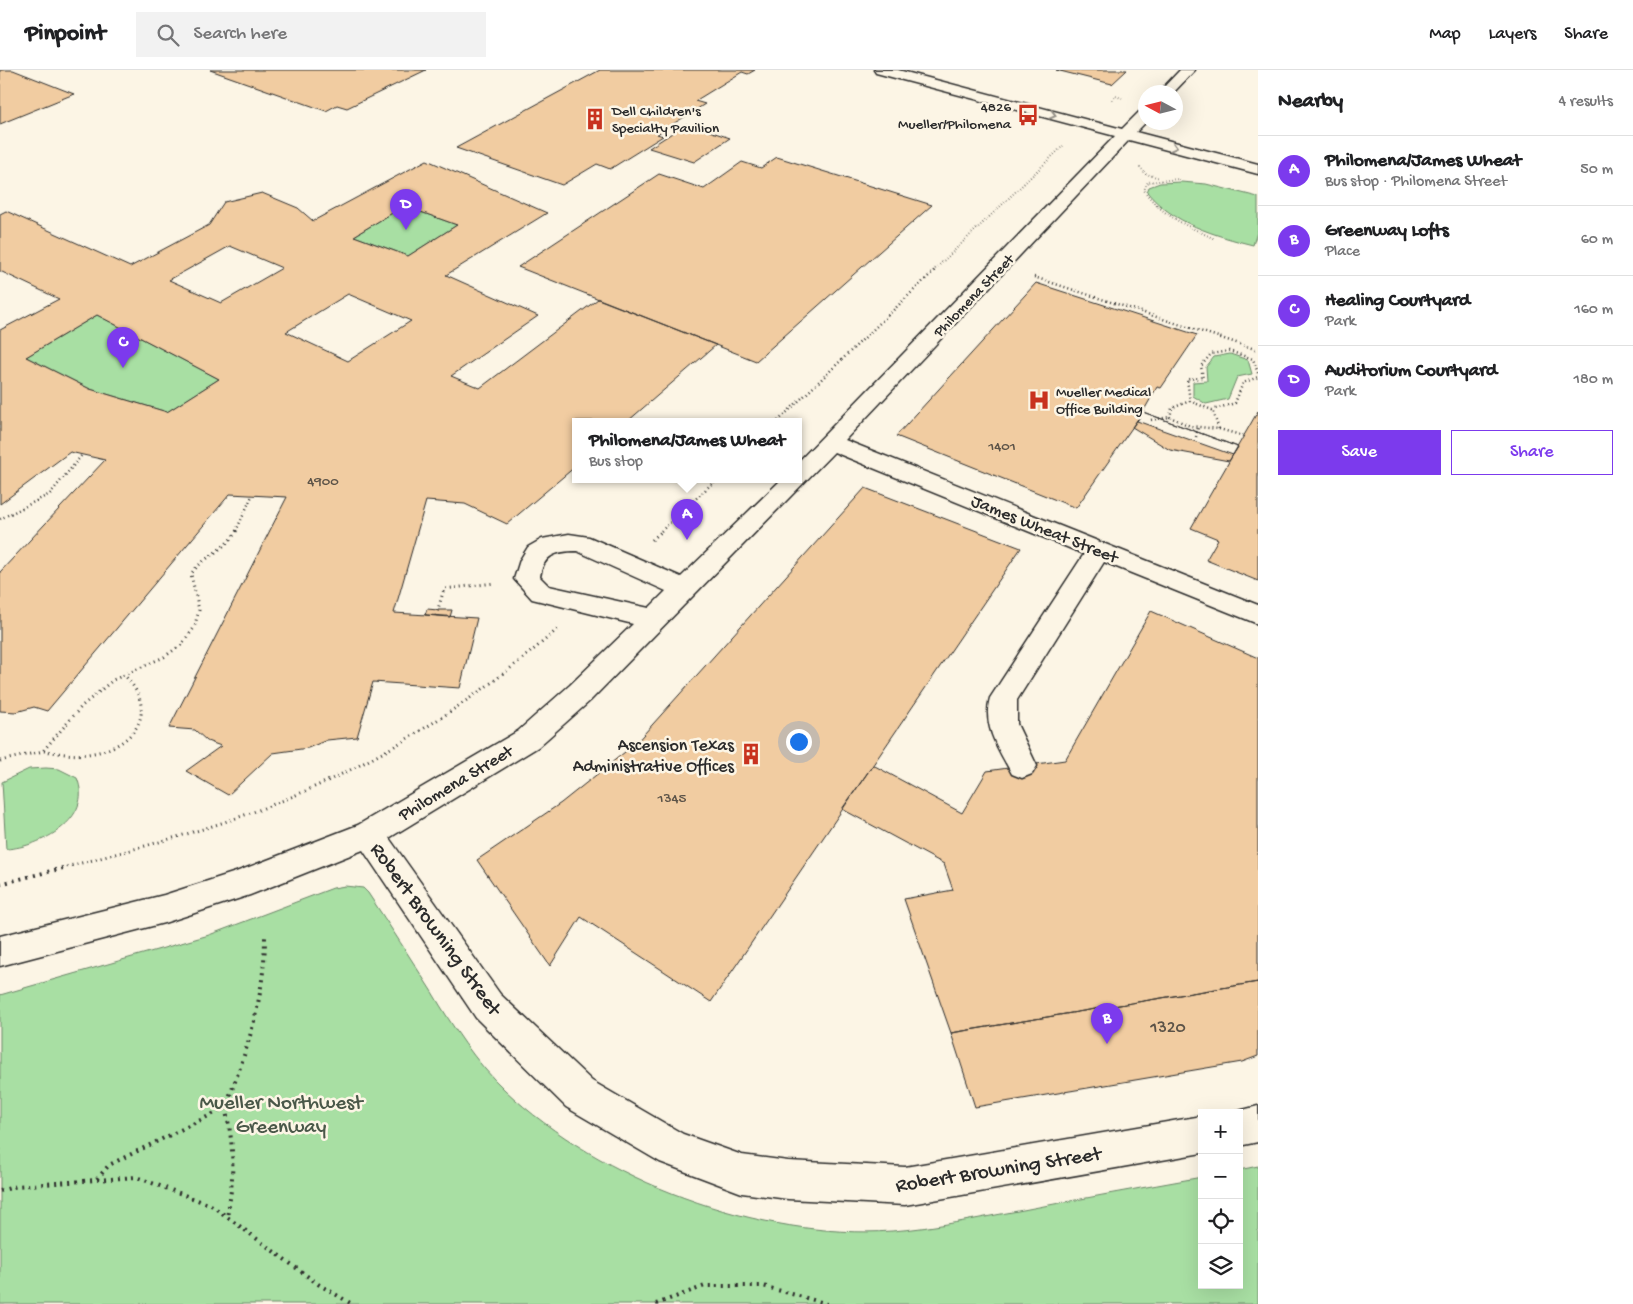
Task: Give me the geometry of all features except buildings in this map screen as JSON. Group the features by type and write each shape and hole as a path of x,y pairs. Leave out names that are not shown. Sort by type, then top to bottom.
{"street":[{"path":"882,70 1138,123"},
{"path":"1173,85 1188,70"},
{"path":"1119,116 1138,123"},
{"name":"Philomena Street","path":"802,472 1138,128"},
{"path":"1157,130 1258,169"},
{"name":"James Wheat Street","path":"831,443 1258,615"},
{"name":"Philomena Street","path":"0,951 164,909 239,886 369,834 528,739 580,693 791,483"},
{"path":"654,619 541,593 527,579 528,566 543,547 565,542 580,543 684,589"},
{"path":"1022,766 1002,725 999,715 1000,706 1099,550"},
{"name":"Robert Browning Street","path":"369,834 488,1006 579,1094 672,1149 742,1174 788,1180 905,1186 1198,1135"},
{"path":"1243,1127 1258,1124"}],"path":[{"path":"1112,100 1115,96 1124,98"},
{"path":"781,418 1067,142"},
{"path":"1139,164 1146,174 1163,179"},
{"path":"1186,180 1163,179 1148,182 1144,190 1148,197 1170,215 1215,239"},
{"path":"1034,277 1258,350"},
{"path":"1190,400 1187,379 1203,378 1201,366 1211,354 1229,351 1253,359 1258,373"},
{"path":"1170,417 1172,408 1190,400 1212,410 1235,403 1243,383 1258,377"},
{"path":"1212,410 1219,429"},
{"path":"1151,420 1153,418 1170,417 1190,426 1219,429 1244,436"},
{"path":"1196,437 1198,427"},
{"path":"0,519 50,494 82,455"},
{"path":"627,564 713,483"},
{"path":"43,751 82,706 113,680 164,657 182,645 194,628 199,610 191,574 198,562 223,547 232,538 252,496"},
{"path":"436,616 444,589 499,583"},
{"path":"0,884 124,852 225,821 320,784 408,738 454,711 538,647 584,604"},
{"path":"0,761 43,751 88,754 108,748 124,739 137,728 142,714 142,701 136,688 124,675"},
{"path":"226,1217 234,1181 232,1130 225,1108 252,1038 265,982 265,936"},
{"path":"98,1179 109,1165 225,1108"},
{"path":"0,1192 17,1186 136,1177 211,1205 318,1284 352,1304"},
{"path":"656,1304 705,1286 763,1286 828,1304"}],"green space":[{"path":"1160,183 1206,184 1258,197 1258,229 1253,245 1224,237 1182,220 1157,203 1147,192 1149,187"},
{"path":"404,206 457,225 408,256 354,236"},
{"path":"97,315 219,379 167,412 90,389 26,357"},
{"path":"1230,354 1248,360 1252,374 1237,377 1228,399 1206,404 1193,396 1193,382 1207,381 1206,367 1214,357"},
{"path":"29,769 59,769 77,778 80,793 78,806 71,818 61,828 48,836 34,843 6,849 2,782"},
{"name":"Mueller Northwest Greenway","path":"345,886 363,888 368,893 456,1031 474,1056 505,1090 544,1123 587,1152 635,1177 685,1198 737,1214 789,1226 841,1231 892,1231 924,1228 1198,1178 1198,1289 1243,1289 1243,1169 1258,1166 1258,1304 0,1304 0,995 209,935 333,888"}],"place":[{"name":"4826 Mueller/Philomena","path":"1028,115"},
{"name":"Dell Children's Specialty Pavilion","path":"595,119"},
{"name":"Auditorium Courtyard","path":"406,230"},
{"name":"Healing Courtyard","path":"123,368"},
{"name":"Mueller Medical Office Building","path":"1039,400"},
{"name":"Philomena/James Wheat","path":"687,540"},
{"name":"Ascension Texas Administrative Offices","path":"751,754"},
{"name":"Greenway Lofts","path":"1107,1044"}]}
